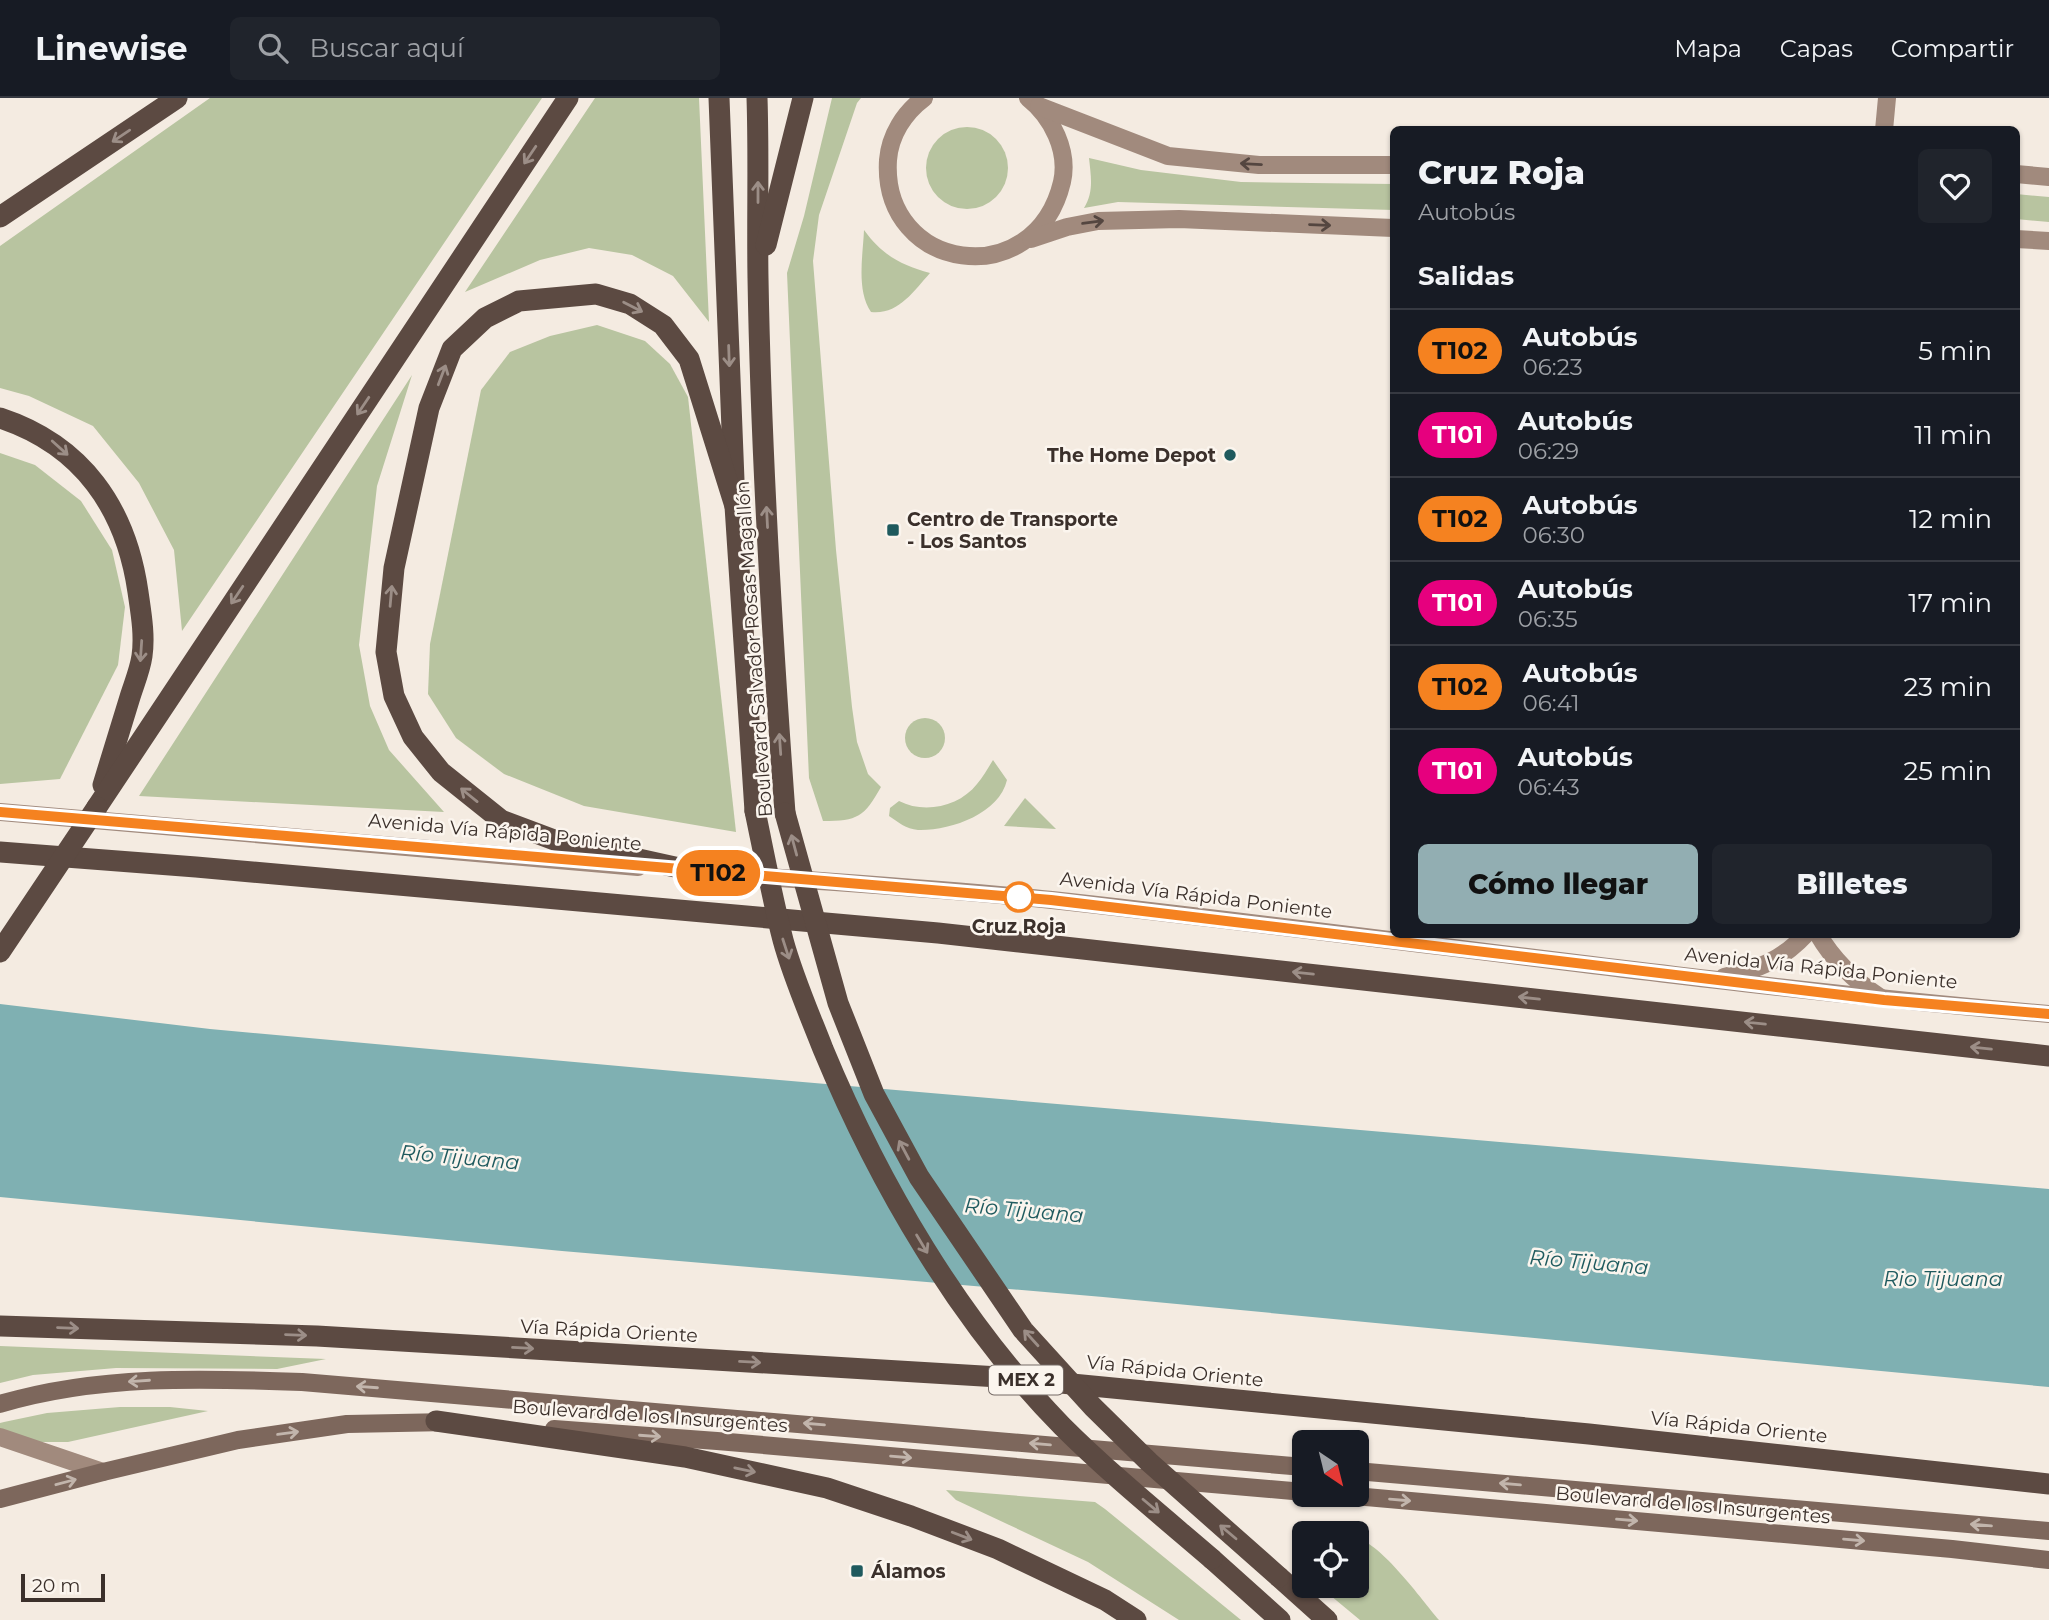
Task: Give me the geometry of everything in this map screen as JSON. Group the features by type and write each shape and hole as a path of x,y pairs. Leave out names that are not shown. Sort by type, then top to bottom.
{"highway":[{"path":"0,217 177,98"},
{"path":"0,952 568,98"},
{"name":"Boulevard Salvador Rosas Magallón","path":"719,98 735,506 755,811 784,942 806,1007 845,1103 888,1188 933,1262 997,1352 1061,1425 1280,1620"},
{"name":"Boulevard Salvador Rosas Magallón","path":"757,98 758,277 773,638 785,813 838,1003 874,1094 919,1177 1024,1331 1093,1407 1149,1462 1326,1620"},
{"path":"758,277 803,98"},
{"path":"693,871 557,841 501,820 441,772 413,737 394,696 386,652 394,568 429,408 452,349 485,318 519,302 596,294 629,304 663,325 689,359 735,506"},
{"path":"0,418 22,425 52,441 100,487 120,523 134,566 142,619 142,657 97,807"},
{"path":"0,852 938,933 2049,1056"},
{"name":"Vía Rápida Oriente","path":"0,1326 317,1336 999,1377 1589,1434 2049,1483"},
{"path":"436,1421 685,1457 827,1488 998,1549 1107,1610 1136,1620"}],"main road":[{"path":"924,98 912,106 898,127 889,150 887,178 894,205 909,228 931,246 957,256 985,256 1007,251 1027,240 1098,220 1179,219 1390,228"},
{"path":"1884,126 1887,98"},
{"path":"1027,240 1045,222 1058,200 1064,175 1062,150 1053,126 1033,102"},
{"path":"1033,102 1168,156 1259,164 1390,165"},
{"path":"2020,174 2049,177"},
{"path":"2020,239 2049,241"},
{"name":"Avenida Vía Rápida Poniente","path":"0,812 1051,900 1884,1000 2049,1014"},
{"path":"1710,979 1755,970 1776,960 1801,938"},
{"path":"1820,938 1856,981 1884,1000"},
{"name":"Boulevard de los Insurgentes","path":"0,1404 22,1397 144,1381 231,1379 302,1382 1292,1466"},
{"name":"Boulevard de los Insurgentes","path":"0,1499 238,1440 347,1424 436,1421 730,1442 1292,1491"},
{"path":"0,1437 103,1472"},
{"name":"Boulevard de los Insurgentes","path":"1369,1472 2049,1531"},
{"name":"Boulevard de los Insurgentes","path":"1369,1497 2049,1560"}],"green space":[{"path":"210,98 542,98 182,631 174,550 139,483 93,426 29,396 0,388 0,246"},
{"path":"595,98 699,98 709,322 673,276 632,255 589,248 540,260 465,292"},
{"path":"832,98 861,98 819,215 813,261 836,550 852,707 857,742 868,774 881,787 870,805 859,815 844,820 823,821 809,778 787,273 804,216"},
{"path":"967,127 983,130 996,139 1005,152 1008,168 1005,184 996,197 983,206 967,209 951,206 938,197 929,184 926,168 929,152 938,139 951,130"},
{"path":"1089,158 1141,170 1241,182 1390,184 1390,210 1118,202 1084,208 1091,190"},
{"path":"2020,194 2049,197 2049,222 2020,219"},
{"path":"864,230 893,258 930,273 904,301 889,310 871,312 866,303 862,283"},
{"path":"597,325 645,341 670,364 688,397 736,832 584,806 504,774 456,738 428,694 430,644 481,390 510,352 550,336"},
{"path":"412,375 377,486 359,645 370,706 389,750 444,812 139,796"},
{"path":"0,453 35,465 81,501 112,550 125,607 118,665 60,779 0,784"},
{"path":"925,718 933,719 939,724 944,730 944,746 939,752 933,757 925,758 917,757 911,752 906,746 905,738 906,730 911,724 917,719"},
{"path":"993,760 1007,780 994,802 972,818 931,830 918,830 906,827 889,816 890,808 899,801 930,807 941,806 961,798 977,784"},
{"path":"1025,798 1056,829 1004,826"},
{"path":"0,1346 326,1359 277,1369 116,1368 33,1375 0,1383"},
{"path":"120,1407 170,1407 208,1411 68,1442 32,1442 0,1431 0,1423 47,1413"},
{"path":"946,1490 1095,1502 1241,1620 1179,1620 1088,1562 956,1500"},
{"path":"1369,1544 1389,1561 1439,1620 1360,1620 1333,1598 1369,1598"}],"water":[{"name":"Rio Tijuana","path":"0,1004 210,1029 685,1072 2049,1189 2049,1387 1103,1297 562,1251 0,1197"}],"bus line":[{"name":"T102","path":"0,812 1051,900 1884,1000 2049,1014"}],"place":[{"name":"The Home Depot","path":"1230,455"},
{"name":"Centro de Transporte - Los Santos","path":"893,530"},
{"name":"Cruz Roja","path":"1019,897"},
{"name":"Álamos","path":"857,1571"}],"water label":[{"name":"Río Tijuana","path":"460,1157"},
{"name":"Río Tijuana","path":"1024,1210"},
{"name":"Río Tijuana","path":"1589,1262"}]}
